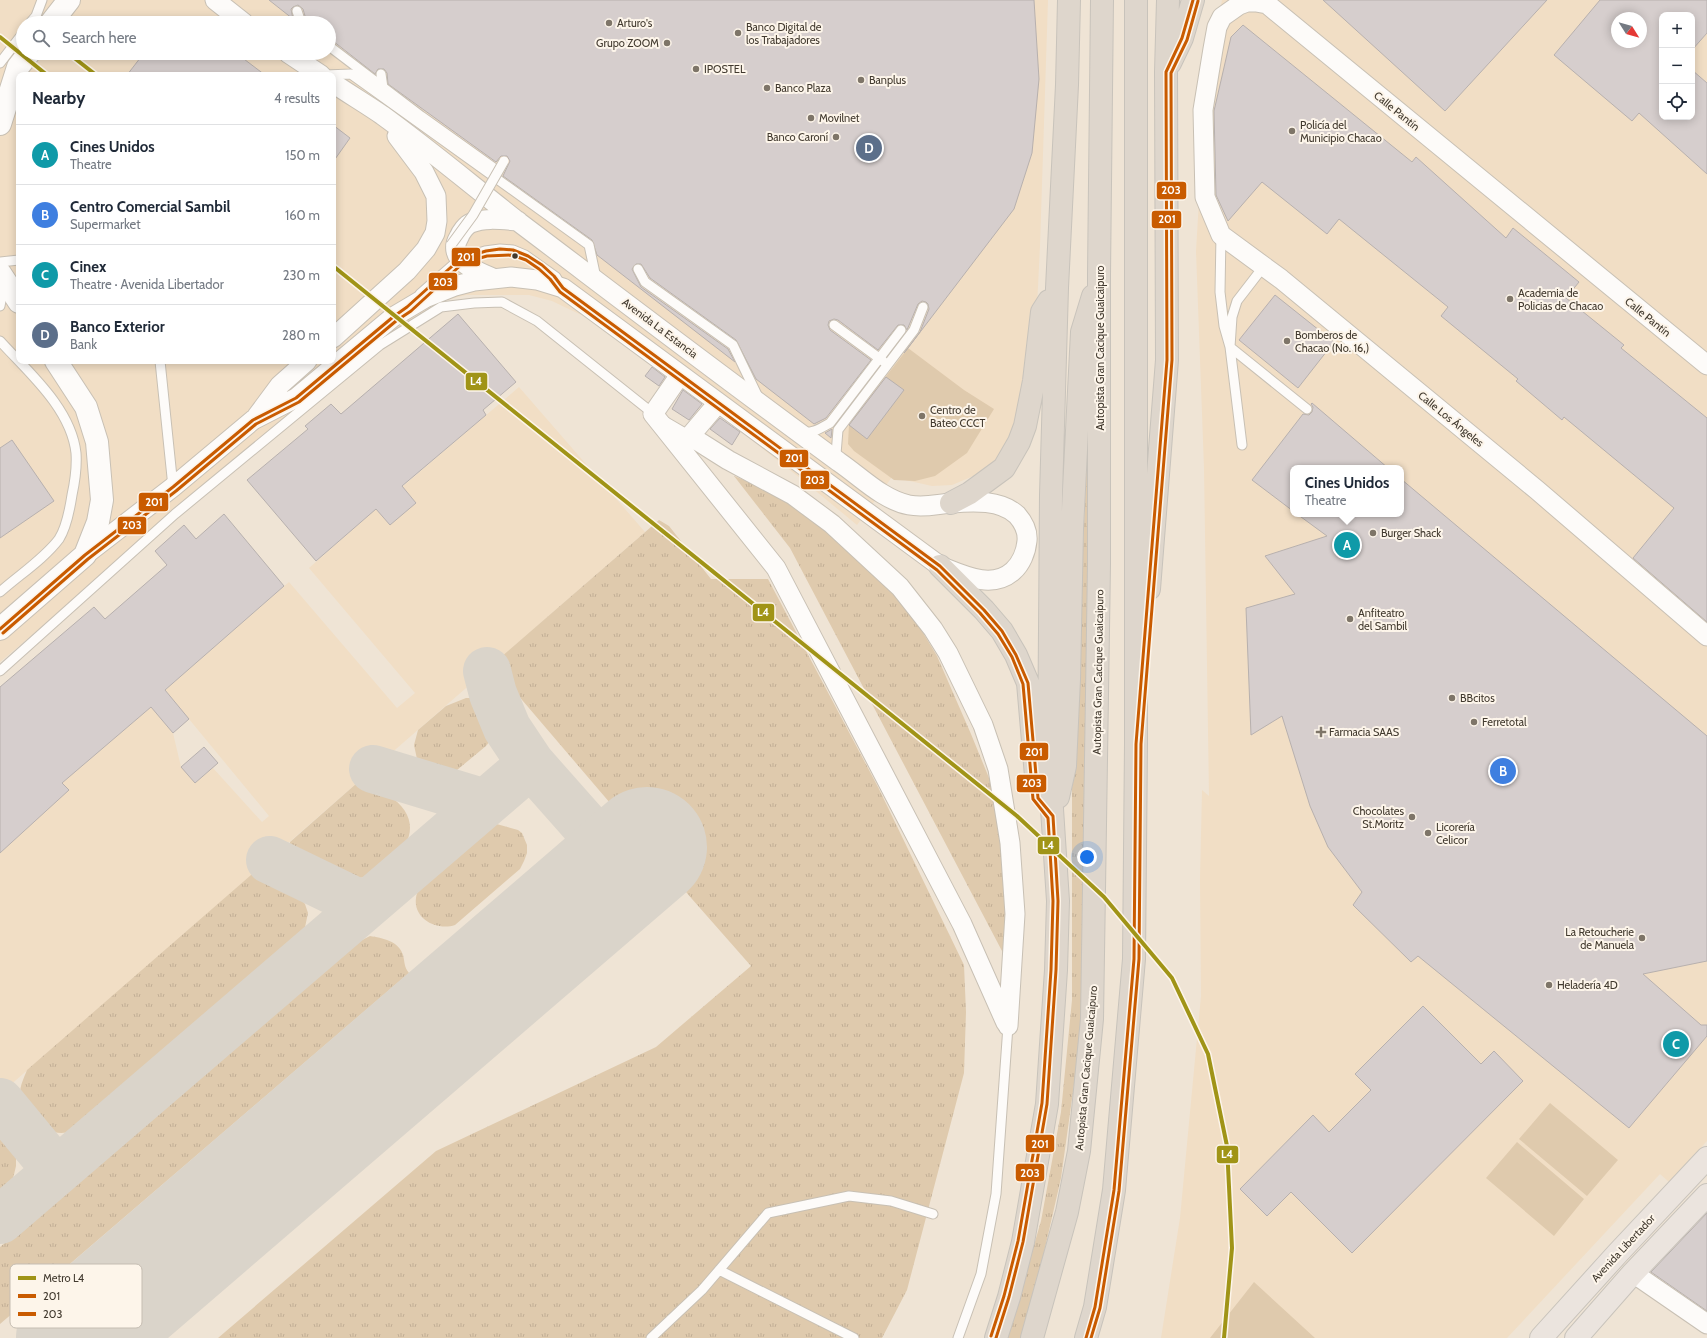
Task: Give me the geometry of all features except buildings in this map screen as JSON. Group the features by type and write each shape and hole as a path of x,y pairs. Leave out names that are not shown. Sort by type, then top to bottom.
{"highway":[{"path":"996,1338 1009,1297 1023,1242 1047,1104 1057,962 1058,901 1049,763 1051,495 1057,288 1067,85 1069,0"},
{"name":"Autopista Gran Cacique Guaicaipuro","path":"1032,1338 1067,1212 1079,1151 1092,1019 1100,564 1102,0"},
{"path":"1086,1338 1095,1307 1114,1190 1134,960 1136,744 1136,0"},
{"path":"1136,744 1167,360 1166,72 1168,0"},
{"path":"1166,72 1182,38 1193,0"},
{"path":"1053,816 1065,766 1069,679 1072,529 1082,332 1100,275"},
{"path":"951,502 970,493 1004,468 1019,442 1025,426 1034,381 1042,312 1057,288"},
{"path":"940,566 984,610 1002,631 1016,655 1028,683 1038,798 1053,816"}],"main road":[{"name":"Avenida Libertador","path":"1541,1338 1707,1158"},
{"path":"1576,1338 1633,1273 1707,1195"}],"street":[{"path":"46,16 69,0"},
{"path":"215,0 235,16"},
{"name":"Calle Pantín","path":"1221,234 1205,196 1203,110 1217,27 1222,17 1239,5 1247,2 1256,2 1267,4 1707,365"},
{"path":"298,60 316,72"},
{"path":"0,90 16,61"},
{"path":"0,124 5,113 16,61"},
{"name":"Avenida La Estancia","path":"336,85 382,116 596,280 874,488 895,501 910,506 936,506 951,502 988,502 1007,508 1023,522 1028,534 1026,549 1018,567 1006,577 990,581 969,578 940,566"},
{"name":"Avenida La Estancia","path":"336,335 407,270 426,249 435,233 437,221 436,196 432,186 424,172 382,116"},
{"path":"495,279 468,267 456,252 456,243 463,230 471,223 493,220 518,221"},
{"name":"Calle Los Ángeles","path":"1221,234 1264,266 1537,490 1707,636"},
{"path":"2,272 16,297"},
{"path":"253,420 296,398 393,317 425,298 455,286 495,279 511,277 537,280 563,288 680,376 940,566"},
{"path":"58,364 86,407 97,442 102,500 98,522 85,555"},
{"path":"0,629 85,555 173,487 253,420 280,385 304,364"},
{"path":"680,376 653,414 776,568 962,924 1008,1026"},
{"path":"718,403 690,436 728,460 793,495 832,524 900,587 933,629 948,653 983,725 998,769 1010,843 1015,914 1008,1026"},
{"path":"1633,1273 1707,1324"}],"lane":[{"path":"40,16 42,0"},
{"path":"41,16 48,0"},
{"path":"231,0 240,16"},
{"path":"297,11 299,16"},
{"path":"336,51 383,88 498,171"},
{"path":"336,75 351,74 589,245 596,280"},
{"path":"381,74 383,88"},
{"path":"404,311 427,288 456,252 473,215 504,161"},
{"path":"1221,234 1220,292 1224,326 1230,346 1242,445"},
{"path":"456,252 513,250 538,263 556,277 563,288"},
{"path":"0,306 2,272 16,262"},
{"path":"1230,346 1232,318 1237,301 1264,266"},
{"path":"638,269 645,282 733,342 764,407"},
{"path":"0,671 175,514 380,344 440,307 474,303 502,302 537,321 653,414 690,436"},
{"path":"841,463 836,454 838,430 914,330 923,307"},
{"path":"834,324 888,364"},
{"path":"796,431 807,433 812,432 830,423 900,330"},
{"path":"0,341 16,359"},
{"path":"1230,346 1307,409"},
{"path":"0,592 38,559 59,538 69,512 75,480 76,452 69,425 53,400 21,364"},
{"path":"160,364 173,487"},
{"path":"958,1338 981,1274 996,1194 1008,1026"},
{"path":"651,1338 702,1290 768,1213 849,1196 891,1201 934,1214"},
{"path":"719,1270 854,1338"}],"shaded area":[{"path":"0,0 1048,0 1040,246 1034,367 1013,445 983,472 952,485 932,486 892,477 857,525 712,409 596,322 552,301 529,295 466,295 446,300 415,317 325,389 0,662"},
{"path":"1222,0 1707,0 1707,1141 1669,1182 1660,1174 1507,1338 1161,1338 1180,1218 1201,996 1200,879 1202,790 1209,796 1204,468 1196,251 1204,117 1211,58"},
{"path":"519,387 645,532 0,1094 0,853 68,790 62,783 151,707 173,733 181,767 195,783 213,768 262,822 269,816 165,690 289,582 397,708 415,693 309,568 376,509 390,525 416,503 402,487"}],"green space":[{"name":"Centro de Bateo CCCT","path":"908,348 964,390 994,409 967,453 935,476 915,481 894,480 854,451 848,444 849,424"},
{"path":"1090,390 1085,922 1081,1034 1061,1178 1037,1283 1021,1338 1007,1338 1041,1221 1061,1112 1072,1000 1072,789"},
{"path":"734,476 795,501 875,566 916,621 937,656 996,795 1005,837 1012,970 790,548"},
{"path":"659,520 669,526 711,579 768,579 878,787 964,965 966,1012 964,1073 907,1290 882,1338 218,1338 436,1151 656,1047 751,966 505,680 499,670 500,658"},
{"path":"466,698 482,700 486,705 492,726 491,739 486,746 457,770 448,774 444,774 422,765 417,759 414,745 418,730 446,706"},
{"path":"357,783 381,791 398,802 409,819 410,828 409,837 405,845 399,854 387,865 376,873 359,878 353,878 340,875 294,851 290,846 290,842"},
{"path":"493,823 518,830 522,833 527,845 527,853 520,869 455,925 441,926 428,922 418,912 416,905 416,896 420,886"},
{"path":"261,874 299,897 305,904 308,913 304,932 293,945 72,1132 54,1132 43,1128 34,1120 26,1110 20,1094 21,1085 27,1070 251,875"},
{"path":"370,936 394,943 401,950 405,967 409,973 70,1264 10,1264 10,1315 0,1324 0,1247 356,943"},
{"path":"1550,1103 1618,1160 1587,1196 1519,1139"},
{"path":"0,1132 5,1137 16,1155 16,1166 12,1183 0,1194"},
{"path":"1517,1142 1584,1199 1554,1236 1486,1178"},
{"path":"1254,1282 1315,1338 1210,1338"}],"taxiway":[{"path":"487,671 493,694 507,728 531,764"},
{"path":"0,1220 531,764 623,868"},
{"path":"373,769 485,803"},
{"path":"270,860 365,906"},
{"path":"0,1102 57,1171"}],"runway":[{"path":"142,1281 647,847"},
{"path":"76,1338 88,1328"}],"metro line":[{"name":"L4","path":"0,37 16,50"},
{"name":"L4","path":"28,60 43,72"},
{"name":"L4","path":"77,60 92,72"},
{"name":"L4","path":"336,268 1017,816 1104,897 1172,978 1208,1054 1227,1146 1232,1248 1224,1338"}],"transit line":[{"name":"201","path":"1086,1338 1095,1307 1114,1190 1134,959 1136,744 1167,360 1166,72 1182,38 1193,0"},
{"name":"203","path":"1091,1338 1100,1308 1119,1191 1139,959 1141,744 1172,360 1171,73 1187,40 1198,1"},
{"name":"201","path":"0,629 85,555 173,487 253,420 296,398 407,307 460,259 486,251 500,249 513,250 528,256 542,265 554,276 563,288 940,566 984,610 1002,631 1016,655 1028,683 1038,798 1053,816 1058,901 1056,970 1047,1104 1023,1242 1009,1297 996,1338"},
{"name":"203","path":"3,633 88,559 176,491 256,424 299,402 396,321 411,311 463,263 487,256 512,255 526,260 539,269 550,279 560,292 937,570 980,613 998,634 1012,657 1023,684 1033,799 1048,818 1053,901 1051,970 1042,1103 1018,1241 1004,1296 991,1336"}],"place":[{"name":"Arturo's","path":"609,23"},
{"name":"Banco Digital de los Trabajadores","path":"738,33"},
{"name":"Grupo ZOOM","path":"667,43"},
{"name":"IPOSTEL","path":"696,69"},
{"name":"Banplus","path":"861,80"},
{"name":"Banco Plaza","path":"767,88"},
{"name":"Movilnet","path":"811,118"},
{"name":"Policía del Municipio Chacao","path":"1292,131"},
{"name":"Banco Caroní","path":"836,137"},
{"name":"Banco Exterior","path":"869,148"},
{"name":"Academia de Policias de Chacao","path":"1510,299"},
{"name":"Bomberos de Chacao (No. 16,)","path":"1287,341"},
{"name":"Centro de Bateo CCCT","path":"922,416"},
{"name":"Burger Shack","path":"1373,533"},
{"name":"Cines Unidos","path":"1347,545"},
{"name":"Anfiteatro del Sambil","path":"1350,619"},
{"name":"BBcitos","path":"1452,698"},
{"name":"Ferretotal","path":"1474,722"},
{"name":"Farmacia SAAS","path":"1321,732"},
{"name":"Centro Comercial Sambil","path":"1503,771"},
{"name":"Chocolates St.Moritz","path":"1412,817"},
{"name":"Licorería Celicor","path":"1428,833"},
{"name":"La Retoucherie de Manuela","path":"1642,938"},
{"name":"Heladería 4D","path":"1549,985"},
{"name":"Cinex","path":"1676,1044"}]}
